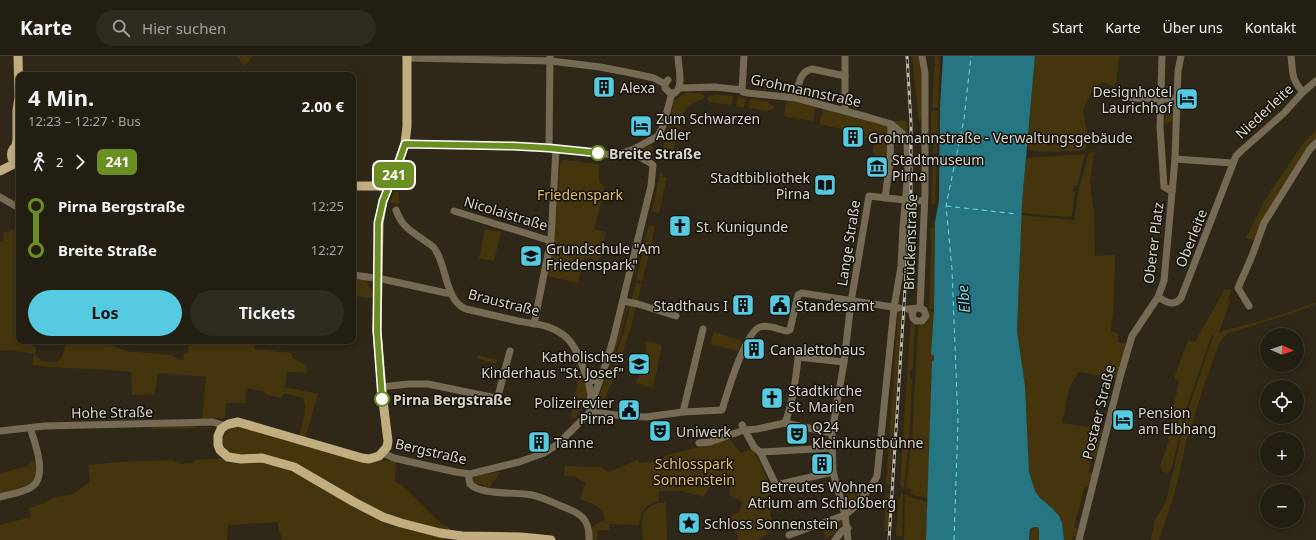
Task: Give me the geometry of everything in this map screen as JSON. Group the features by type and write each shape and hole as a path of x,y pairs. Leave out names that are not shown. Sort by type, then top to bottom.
{"main road":[{"path":"18,56 18,72"},
{"path":"404,57 402,124 405,144 382,203 378,223 377,331 381,387 388,435 387,446 383,453 375,458 362,458 238,422 225,426 221,429 218,436 218,446 220,450 228,457 241,459 262,458 294,467 383,517 401,523 440,533 462,536 521,537 551,540"},
{"path":"15,161 12,150 16,146"},
{"path":"0,165 6,162 15,161"},
{"path":"0,171 15,161"},
{"path":"356,186 379,186 388,188"}],"street":[{"path":"670,93 665,88 673,83 681,73 678,65 678,56"},
{"path":"742,90 744,56"},
{"path":"845,56 846,111"},
{"name":"Brückenstraße","path":"915,309 924,201 925,72 922,56"},
{"path":"1162,56 1160,127 1161,149 1176,151"},
{"name":"Oberer Platz","path":"1158,297 1164,281 1176,151 1178,71 1181,56"},
{"path":"1291,56 1293,75 1296,84 1303,92"},
{"name":"Grohmannstraße","path":"404,57 440,59 550,59 661,78 673,83 742,90 743,92 748,93 796,98 891,124 903,134 907,144 908,171 901,266 877,476 857,505 845,515"},
{"name":"Nicolaistraße","path":"534,324 551,241 553,149 550,59"},
{"path":"796,98 801,78 808,70 845,76"},
{"name":"Niederleite","path":"1232,163 1241,151 1284,113 1303,92 1316,81"},
{"path":"670,93 677,92 673,83"},
{"path":"405,144 513,146 614,155 632,150 652,138 657,130 670,93"},
{"path":"1132,98 1177,99"},
{"path":"891,124 890,162 885,198 924,201"},
{"path":"1249,306 1238,288 1264,223 1310,149 1316,143"},
{"name":"Oberer Platz","path":"1161,149 1164,187 1172,191"},
{"path":"632,150 635,155 652,165 653,172 651,186 610,351 603,372 593,394 591,408 623,416 646,417 683,412 722,410 734,373 748,340 756,330 762,326 768,326 784,331 790,330 798,295 802,293 896,308"},
{"path":"1175,159 1232,163"},
{"name":"Oberleite","path":"1158,297 1168,303 1177,302 1181,298 1221,197 1232,163"},
{"name":"Lange Straße","path":"848,540 848,528 833,472 832,433 844,362 851,302 869,196 885,198"},
{"path":"0,197 16,206"},
{"name":"Braustraße","path":"396,210 404,225 435,249 441,260 451,293 456,303 466,309 549,326 560,332 568,339 577,353 593,394"},
{"name":"Nicolaistraße","path":"454,211 551,241"},
{"path":"356,275 443,293 451,293"},
{"name":"Postaer Straße","path":"1079,540 1120,377 1132,336 1158,297"},
{"path":"623,301 676,316"},
{"path":"683,412 703,329"},
{"path":"381,387 408,384 428,384 492,398 501,397 510,351"},
{"path":"786,423 796,378 798,357 844,362"},
{"path":"588,380 599,381"},
{"name":"Bergstraße","path":"383,453 394,458 468,474 519,462 544,453 558,444 591,408"},
{"name":"Hohe Straße","path":"0,431 44,426 213,422 225,426"},
{"path":"699,443 710,442 743,427 757,429 786,423 832,433"},
{"path":"743,427 754,447 760,452 776,484 784,484 833,472"},
{"path":"0,497 25,490 36,483 39,473 39,459 30,428"},
{"path":"760,452 832,448"},
{"path":"468,474 470,484 475,488 487,491 539,496 579,513 587,522 589,528 589,540"},
{"path":"789,535 845,515"},
{"path":"836,540 842,531 848,528"}],"green space":[{"path":"237,56 252,56 248,63 243,65"},
{"path":"912,56 920,56 922,72 923,113 919,122"},
{"path":"935,56 940,56 938,108 932,108"},
{"path":"1035,56 1120,56 1114,87 1102,82 1098,87 1094,86 1083,110 1087,134 1091,136 1086,148 1080,151 1059,152 1033,151 1027,148"},
{"path":"686,93 702,93 704,96 703,99 691,104 685,110 672,155 662,153 674,101"},
{"path":"714,94 733,96 732,105 710,102 707,97"},
{"path":"738,97 746,98 744,107 736,106"},
{"path":"750,99 769,102 769,104 774,106 774,108 768,111 749,108"},
{"path":"788,100 816,106 813,121 784,116"},
{"path":"1167,103 1173,104 1173,121 1165,125"},
{"path":"824,107 889,125 888,153 880,158 875,156 873,152 874,140 864,138 865,134 819,124"},
{"path":"931,110 938,111 937,154 933,153 933,143 931,143"},
{"path":"894,121 906,121 908,139 894,125"},
{"path":"1316,130 1316,139 1306,151 1260,225 1254,240 1246,238 1265,200 1302,145"},
{"path":"650,145 653,148 651,157 649,158 644,156 641,151"},
{"path":"1094,152 1090,183 1094,214 1095,256 1115,255 1114,300 1111,331 1119,334 1117,342 1130,345 1117,378 1078,372 1069,389 1062,423 1102,429 1101,434 1099,434 1098,441 1100,441 1095,460 1091,460 1090,464 1089,472 1093,473 1092,479 1090,479 1090,487 1085,486 1074,527 1080,529 1078,537 1073,536 1072,540 1064,540 1062,524 1052,508 1040,498 1035,491 1029,472 1025,386 1017,331 1021,215 1074,220 1078,193 1089,153"},
{"path":"1085,154 1077,185 1074,185 1073,192 1075,192 1072,215 1070,217 1021,213 1026,158"},
{"path":"933,156 937,156 935,204 931,204"},
{"name":"Friedenspark","path":"564,160 599,164 599,182 605,187 594,229 606,232 599,261 584,257 578,283 547,276 554,240 560,164"},
{"path":"660,173 662,173 662,177 667,178 659,213 652,212"},
{"path":"395,191 398,192 400,204 390,202"},
{"path":"934,222 934,309 929,309 931,248 930,228 933,228"},
{"path":"649,225 655,226 650,251 643,250"},
{"path":"16,229 16,344 30,344 36,348 35,354 41,361 57,362 60,360 65,344 108,344 126,351 171,355 179,360 183,360 184,353 188,352 189,345 173,344 255,344 255,349 292,353 292,358 306,365 307,373 287,372 285,387 318,394 305,438 299,436 305,412 303,398 285,393 281,398 266,395 266,392 246,388 245,403 226,403 225,418 202,419 206,377 158,373 155,394 132,395 131,372 32,365 34,354 11,350 0,351 0,242 4,241 3,233"},
{"path":"485,229 501,232 494,261 479,258"},
{"path":"643,252 649,253 642,281 636,280"},
{"path":"356,279 367,280 368,285 373,291 373,298 356,296"},
{"path":"636,283 642,284 637,302 631,301"},
{"path":"1225,289 1232,290 1228,299 1230,302 1219,332 1268,319 1316,302 1316,304 1299,311 1226,334 1219,344 1204,385 1186,443 1174,495 1159,540 1151,540 1155,519 1166,501 1187,413 1214,334 1212,334 1183,415 1184,418 1171,470 1167,473 1163,472 1160,466 1169,440 1167,437 1179,382 1174,378 1188,340 1195,342"},
{"path":"627,305 620,337 607,372 605,371 620,331"},
{"path":"630,306 636,307 618,366 612,364 624,332"},
{"path":"929,311 934,312 931,353 934,356 934,360 932,361 928,498 916,496 911,493 911,489 906,487 912,438 918,326 927,322"},
{"path":"901,312 900,336 898,340 900,340 890,486 886,484 898,313"},
{"path":"912,323 915,325 913,368 910,370 910,378 912,379 909,439 904,487 902,488 900,484 910,326"},
{"path":"714,332 740,340 741,342 738,351 710,344"},
{"path":"646,341 662,345 653,388 635,383 645,368"},
{"path":"478,355 497,360 496,364 477,358"},
{"path":"575,359 588,391 588,401 574,419 571,417 577,385"},
{"path":"611,366 618,369 603,405 599,400 600,394"},
{"path":"194,425 197,428 213,428 152,429 152,426"},
{"path":"236,426 246,427 372,462 388,460 400,462 396,463 395,482 402,485 441,523 450,528 450,531 441,530 385,514 289,461 262,455 231,455 224,446 223,438 227,431"},
{"name":"Schlosspark Sonnenstein","path":"730,439 741,453 752,448 769,482 770,532 758,540 736,540 739,537 734,530 732,530 731,515 738,513 743,502 730,496 729,474 714,482 703,497 682,491 659,491 659,501 647,506 641,516 639,525 610,524 609,530 598,530 597,540 591,540 591,528 605,520 604,515 597,506 580,499 586,483 575,477 564,476 565,466 601,467 608,472 638,460 639,463 657,461 657,459 664,458 664,456"},
{"path":"222,458 228,461 270,462 285,467 360,509 444,536 444,540 282,540 277,522 228,525 227,540 0,540 0,525 31,517 29,508 45,503 54,497 71,495 90,482 88,465 172,460 182,464 192,463 196,460"},
{"path":"38,460 36,478 29,487 0,496 0,473 26,467 32,462"},
{"path":"500,472 489,488 483,487 483,484 478,484 478,487 474,486 472,477"},
{"path":"863,491 853,505 846,502 843,495"},
{"path":"890,493 888,531 884,531 886,495"},
{"path":"902,493 902,536 896,536 899,499"},
{"path":"905,494 915,499 928,502 926,540 904,540"},
{"path":"666,503 667,540 643,540 642,522 644,512 652,505"},
{"path":"841,520 842,522 835,534 826,538 822,527"},
{"path":"1038,527 1039,540 1029,540 1031,529"}],"water":[{"name":"Elbe","path":"943,56 1035,56 1022,203 1017,331 1025,386 1029,472 1035,491 1040,498 1059,516 1062,523 1064,540 1039,540 1038,527 1034,527 1030,529 1029,540 926,540 932,361 934,360 934,356 931,354 934,309 935,222 939,200 940,106"}],"ferry route":[{"path":"954,540 958,422 952,269 946,206 964,119 971,56"},
{"path":"946,206 1017,214"}],"railway":[{"path":"889,540 911,194 911,123 907,56"}],"bus line":[{"name":"241","path":"382,399 377,331 378,223 383,201 405,144 513,146 598,153"}],"place":[{"name":"Alexa","path":"604,87"},
{"name":"Designhotel Laurichhof","path":"1187,99"},
{"name":"Zum Schwarzen Adler","path":"641,126"},
{"name":"Grohmannstraße - Verwaltungsgebäude","path":"853,137"},
{"name":"Breite Straße","path":"598,153"},
{"name":"Stadtmuseum Pirna","path":"877,167"},
{"name":"Stadtbibliothek Pirna","path":"825,185"},
{"name":"St. Kunigunde","path":"680,226"},
{"name":"Grundschule \"Am Friedenspark\"","path":"531,256"},
{"name":"Stadthaus I","path":"743,305"},
{"name":"Standesamt","path":"780,305"},
{"name":"Canalettohaus","path":"754,349"},
{"name":"Katholisches Kinderhaus \"St. Josef\"","path":"639,364"},
{"name":"Stadtkirche St. Marien","path":"772,398"},
{"name":"Pirna Bergstraße","path":"382,399"},
{"name":"Polizeirevier Pirna","path":"629,410"},
{"name":"Pension am Elbhang","path":"1123,420"},
{"name":"Uniwerk","path":"660,431"},
{"name":"Q24 Kleinkunstbühne","path":"797,434"},
{"name":"Tanne","path":"539,442"},
{"name":"Betreutes Wohnen Atrium am Schloßberg","path":"822,464"},
{"name":"Schloss Sonnenstein","path":"689,523"}]}
